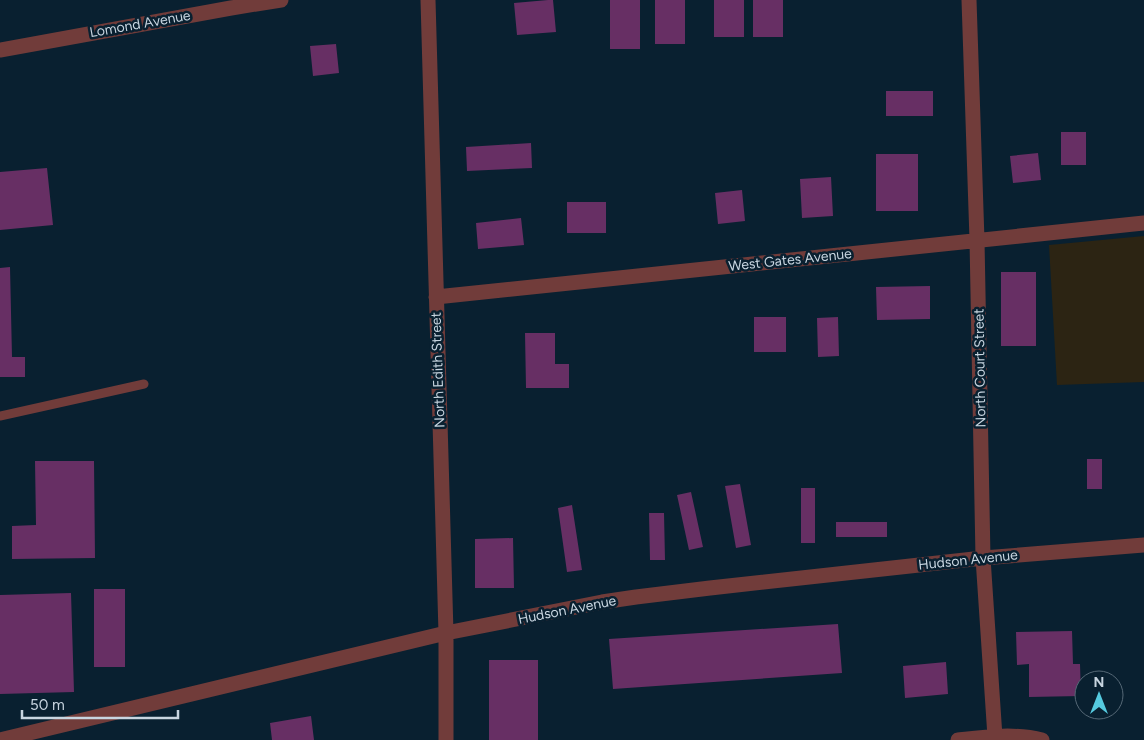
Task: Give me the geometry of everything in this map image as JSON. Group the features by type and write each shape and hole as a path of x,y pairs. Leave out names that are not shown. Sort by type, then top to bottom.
{"street":[{"name":"Lomond Avenue","path":"0,50 281,0"},
{"name":"North Edith Street","path":"428,0 446,633 446,740"},
{"name":"North Court Street","path":"969,0 977,240 983,558 1004,738"},
{"name":"West Gates Avenue","path":"436,297 1144,223"},
{"name":"Hudson Avenue","path":"0,740 446,633 636,597 983,558 1144,545"},
{"path":"958,740 1027,737 1042,740"}],"lane":[{"path":"0,416 144,384"}],"shaded area":[{"path":"1144,236 1144,382 1057,385 1049,245"}],"building":[{"path":"553,0 556,32 517,35 514,3"},
{"path":"610,0 640,0 640,49 610,49"},
{"path":"655,0 685,0 685,44 655,44"},
{"path":"714,0 744,0 744,37 714,37"},
{"path":"753,0 783,0 783,37 753,37"},
{"path":"336,44 339,73 313,76 310,46"},
{"path":"886,91 933,91 933,116 886,116"},
{"path":"1061,132 1086,132 1086,165 1061,165"},
{"path":"531,143 532,168 467,171 466,147"},
{"path":"1038,153 1041,180 1013,183 1010,156"},
{"path":"876,154 918,154 918,211 876,211"},
{"path":"47,168 53,225 0,230 0,172"},
{"path":"831,177 833,216 802,218 800,179"},
{"path":"742,190 745,221 718,224 715,193"},
{"path":"567,202 606,202 606,233 567,233"},
{"path":"521,218 524,245 478,249 476,223"},
{"path":"10,267 12,357 25,357 25,377 0,377 0,268"},
{"path":"1001,272 1036,272 1036,346 1001,346"},
{"path":"930,286 930,319 877,320 876,287"},
{"path":"754,317 786,317 786,352 754,352"},
{"path":"838,317 839,356 818,357 817,318"},
{"path":"525,333 555,333 555,364 569,364 569,388 526,388"},
{"path":"1087,459 1102,459 1102,489 1087,489"},
{"path":"35,461 94,461 95,558 12,559 12,526 36,525"},
{"path":"740,484 751,545 736,548 725,486"},
{"path":"801,488 815,488 815,543 801,543"},
{"path":"691,492 703,547 689,550 677,495"},
{"path":"572,505 582,570 567,572 558,508"},
{"path":"649,513 664,513 665,560 650,560"},
{"path":"836,522 887,522 887,537 836,537"},
{"path":"513,538 514,588 475,588 475,539"},
{"path":"94,589 125,589 125,667 94,667"},
{"path":"71,593 74,692 0,694 0,595"},
{"path":"838,624 842,673 613,689 609,639"},
{"path":"1072,631 1073,664 1080,664 1080,670 1074,670 1074,696 1029,697 1029,664 1017,665 1016,632"},
{"path":"489,660 538,660 538,740 489,740"},
{"path":"946,662 948,694 905,698 903,666"},
{"path":"311,716 314,740 272,740 270,723"}]}
